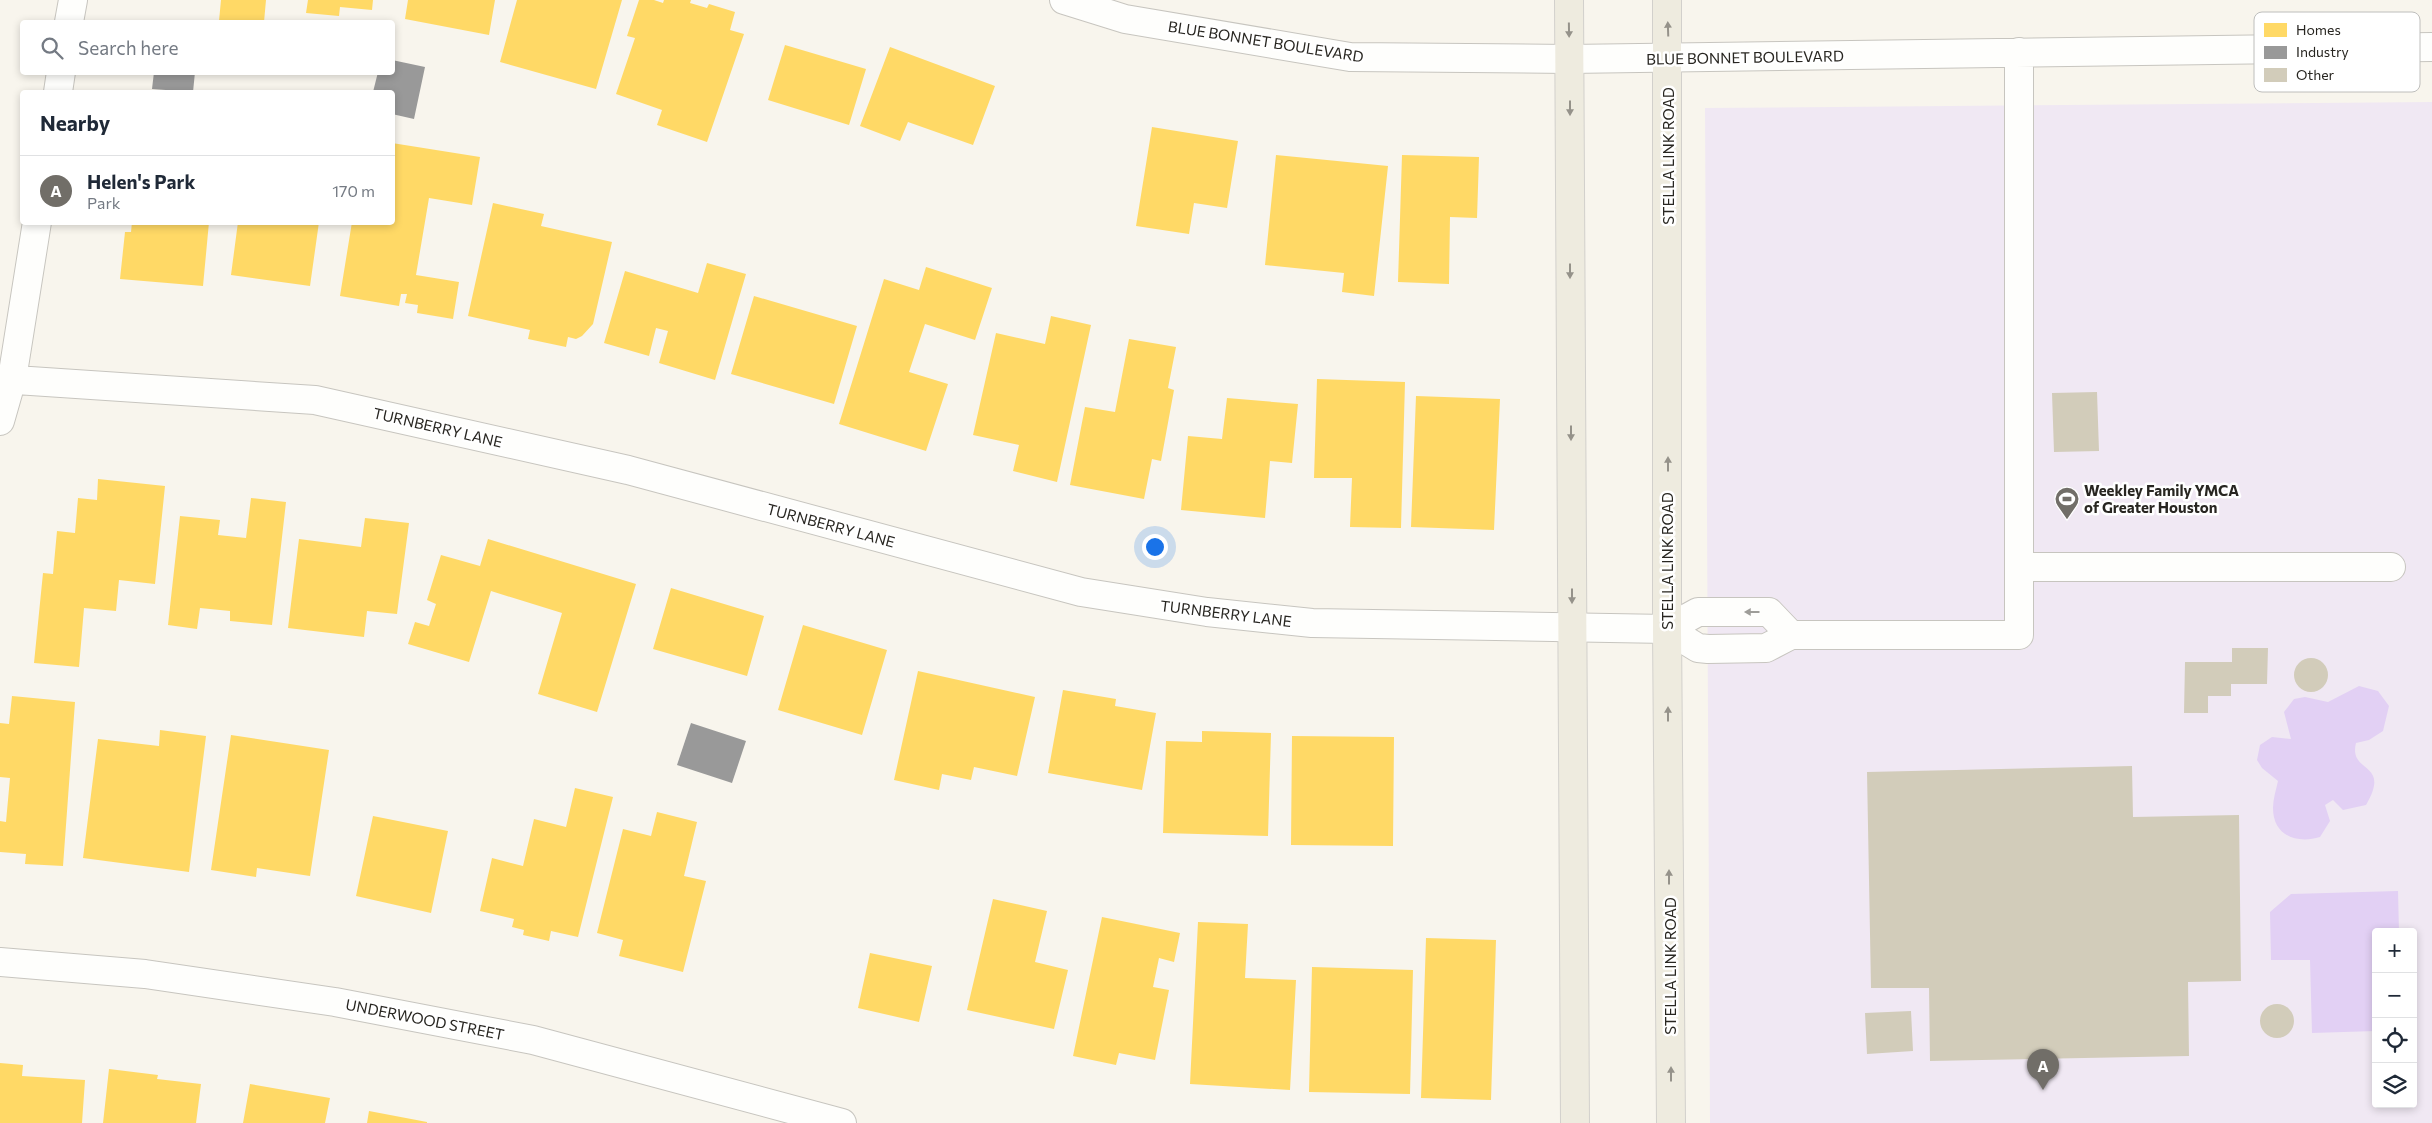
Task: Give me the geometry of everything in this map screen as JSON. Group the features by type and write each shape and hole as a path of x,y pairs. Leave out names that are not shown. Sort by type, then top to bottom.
{"main road":[{"path":"1569,0 1575,1123"},
{"name":"STELLA LINK ROAD","path":"1667,0 1667,629 1671,1123"}],"street":[{"path":"69,20 72,0"},
{"name":"BLUE BONNET BOULEVARD","path":"1064,0 1124,19 1350,57 1569,59 2254,49"},
{"path":"1791,635 1769,612 1698,612 1667,629 1698,648 1708,649 1766,648 1791,635 2019,635 2019,52"},
{"path":"58,90 61,75"},
{"path":"0,421 6,379 36,225"},
{"name":"TURNBERRY LANE","path":"6,379 315,400 628,470 1081,592 1207,612 1312,623 1572,629 1667,629"},
{"path":"2019,568 2390,567"},
{"name":"UNDERWOOD STREET","path":"0,962 145,974 334,1002 533,1040 842,1123"}],"shaded area":[{"name":"Weekley Family YMCA of Greater Houston","path":"2432,102 2432,1123 1710,1123 1705,108"},
{"path":"2359,686 2378,691 2389,706 2383,731 2369,740 2356,743 2355,753 2358,760 2372,774 2374,781 2373,791 2366,805 2343,810 2333,800 2325,805 2330,821 2320,837 2303,839 2288,836 2277,825 2274,818 2273,805 2278,781 2262,768 2257,760 2260,745 2272,737 2291,739 2284,712 2294,699 2305,697 2328,702"},
{"path":"2398,891 2399,928 2372,928 2372,1031 2312,1033 2310,960 2271,960 2270,912 2291,894"}],"building: Homes":[{"path":"221,0 266,0 264,20 219,20"},
{"path":"308,0 373,0 372,10 340,7 339,16 306,13"},
{"path":"408,0 495,0 489,35 405,19"},
{"path":"517,0 622,0 596,89 500,62"},
{"path":"639,0 654,0 663,3 664,0 691,0 690,3 707,8 709,4 735,12 730,30 744,34 707,142 657,125 662,110 616,94 635,38 627,36"},
{"path":"785,45 866,69 849,125 768,100"},
{"path":"890,47 995,86 973,145 908,122 900,141 860,126"},
{"path":"1152,127 1238,141 1227,208 1194,203 1189,234 1136,226"},
{"path":"395,143 480,157 472,205 429,198 416,275 459,282 453,319 417,313 418,305 405,303 407,294 401,294 399,306 340,296 352,225 395,225"},
{"path":"1276,155 1388,166 1374,296 1342,292 1344,273 1265,265"},
{"path":"1402,155 1479,157 1477,218 1450,217 1449,284 1398,282"},
{"path":"493,203 544,214 541,226 612,242 593,324 582,336 576,339 568,337 566,347 528,339 530,330 468,316"},
{"path":"132,225 209,225 203,286 120,279 125,232 131,232"},
{"path":"238,225 319,225 310,286 231,275"},
{"path":"707,263 746,274 715,380 659,363 668,331 656,328 649,356 604,343 625,271 698,293"},
{"path":"926,267 992,288 975,340 925,324 909,372 948,384 926,451 839,424 884,279 919,290"},
{"path":"754,296 857,326 834,404 731,374"},
{"path":"1051,316 1091,325 1057,482 1013,471 1019,445 973,435 996,333 1045,344"},
{"path":"1129,339 1176,347 1168,388 1174,390 1161,461 1152,459 1144,499 1070,485 1085,407 1115,412"},
{"path":"1317,379 1405,382 1401,528 1350,527 1352,478 1314,478"},
{"path":"1416,396 1500,399 1494,530 1411,527"},
{"path":"1227,398 1298,404 1292,463 1270,461 1265,518 1181,510 1188,436 1222,439"},
{"path":"98,479 165,486 155,584 119,580 116,611 84,608 79,667 34,663 43,573 53,574 57,531 75,533 78,498 97,500"},
{"path":"251,498 286,502 272,625 230,621 230,611 200,608 197,629 168,625 180,516 220,520 218,535 246,538"},
{"path":"365,518 409,523 397,614 367,611 364,637 288,628 299,539 361,547"},
{"path":"488,539 636,584 597,712 538,694 562,613 491,591 469,662 408,644 415,622 429,626 436,604 427,600 441,555 480,566"},
{"path":"671,588 764,616 747,676 653,649"},
{"path":"803,625 887,650 862,735 778,710"},
{"path":"918,671 1035,697 1017,776 974,767 971,780 942,774 939,790 894,780"},
{"path":"1063,690 1116,699 1115,706 1156,713 1142,790 1048,773"},
{"path":"12,696 75,702 63,866 25,864 26,854 0,852 0,821 6,822 10,778 0,777 0,723 9,724"},
{"path":"160,730 206,736 189,872 83,858 98,739 159,746"},
{"path":"1202,731 1271,733 1268,836 1163,833 1166,741 1202,742"},
{"path":"231,735 329,750 310,876 257,868 256,877 211,870"},
{"path":"1292,736 1394,737 1393,846 1291,845"},
{"path":"575,788 613,797 578,937 551,931 549,941 523,935 524,930 512,927 514,919 480,911 492,858 523,866 534,819 566,827"},
{"path":"657,812 697,822 684,876 706,881 683,972 619,956 623,940 597,933 623,829 651,836"},
{"path":"373,816 448,831 431,913 356,896"},
{"path":"993,899 1047,911 1035,962 1068,970 1054,1029 967,1010"},
{"path":"1102,917 1180,933 1174,962 1159,958 1153,987 1169,990 1155,1060 1119,1053 1116,1065 1073,1056"},
{"path":"1198,922 1248,924 1245,978 1296,980 1290,1090 1190,1084"},
{"path":"1426,938 1496,940 1491,1100 1421,1098"},
{"path":"870,953 932,966 919,1022 858,1008"},
{"path":"1312,967 1413,970 1410,1094 1309,1092"},
{"path":"0,1063 23,1065 22,1076 85,1080 82,1123 0,1123"},
{"path":"109,1069 158,1075 157,1079 201,1084 196,1123 103,1123"},
{"path":"250,1084 330,1098 325,1123 243,1123"},
{"path":"369,1111 427,1122 427,1123 367,1123"}],"building: Industry":[{"path":"395,61 425,67 414,119 395,115 395,90 374,90 377,75 395,75"},
{"path":"154,75 195,75 193,90 152,89"},
{"path":"691,723 746,741 732,783 677,765"}],"building: Other":[{"path":"2097,392 2099,451 2054,452 2052,393"},
{"path":"2232,648 2268,648 2267,684 2231,684 2231,696 2208,696 2208,713 2184,713 2185,662 2232,662"},
{"path":"2311,658 2323,663 2328,675 2323,687 2311,692 2299,687 2294,675 2299,663"},
{"path":"2132,766 2133,817 2239,815 2241,981 2188,982 2189,1056 1930,1061 1929,988 1871,988 1867,772"},
{"path":"2277,1004 2289,1009 2294,1021 2289,1033 2277,1038 2265,1033 2260,1021 2265,1009"},
{"path":"1911,1011 1913,1051 1867,1054 1865,1013"}],"place":[{"name":"Weekley Family YMCA of Greater Houston","path":"2067,520"},
{"name":"Helen's Park","path":"2043,1090"}]}
